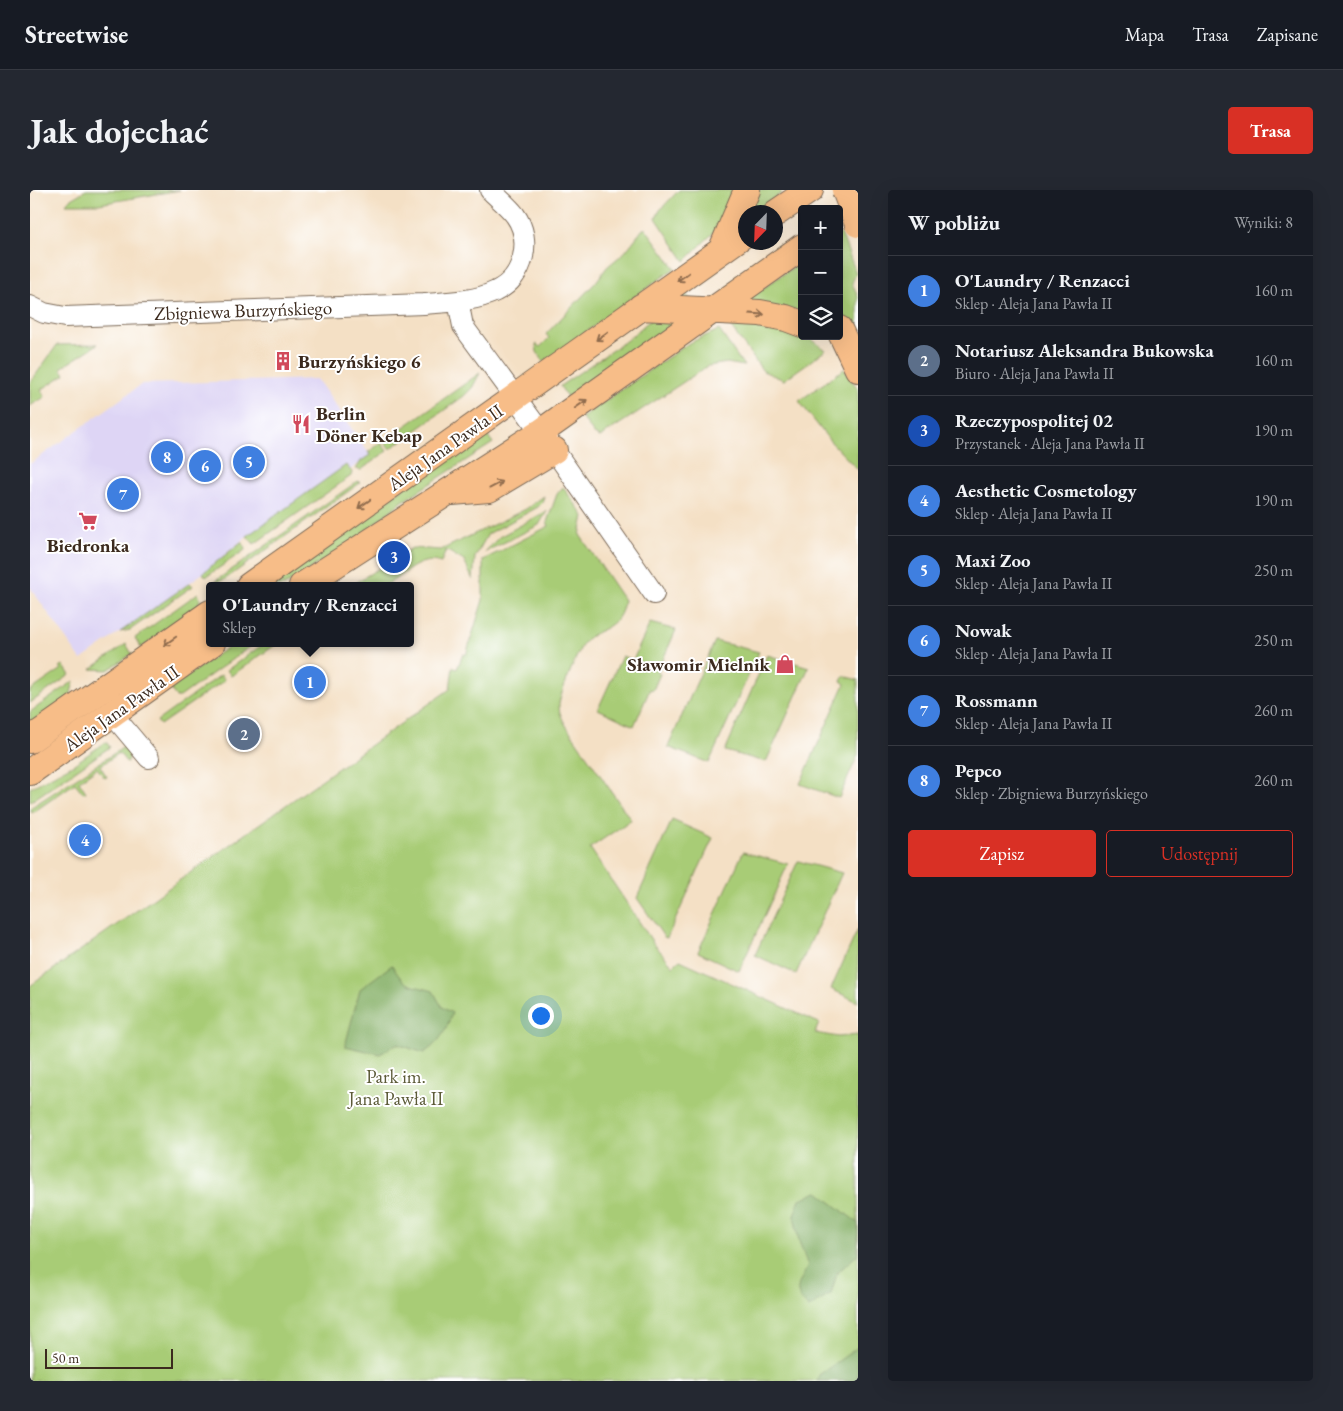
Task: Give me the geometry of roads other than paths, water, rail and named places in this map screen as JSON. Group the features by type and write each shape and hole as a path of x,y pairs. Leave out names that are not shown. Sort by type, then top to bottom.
{"main road":[{"path":"722,248 747,190"},
{"path":"845,190 858,224"},
{"path":"783,208 800,197"},
{"path":"843,217 858,207"},
{"name":"Aleja Jana Pawła II","path":"255,582 738,238"},
{"name":"Aleja Jana Pawła II","path":"308,582 448,492 547,441 710,312 798,250"},
{"path":"641,308 760,313 798,322"},
{"path":"843,338 855,364"},
{"path":"827,340 855,364"},
{"name":"Aleja Jana Pawła II","path":"30,740 206,616"},
{"name":"Aleja Jana Pawła II","path":"30,772 206,647"}],"street":[{"name":"Zbigniewa Burzyńskiego","path":"30,306 44,313 65,316 458,301 496,291 511,281 521,264 524,239 520,224 514,214 490,190"},
{"path":"458,301 463,326 547,441 654,594"},
{"path":"112,714 149,758"}],"place":[{"name":"Burzyńskiego 6","path":"283,361"},
{"name":"Berlin Döner Kebap","path":"301,424"},
{"name":"Pepco","path":"167,457"},
{"name":"Maxi Zoo","path":"249,462"},
{"name":"Nowak","path":"205,466"},
{"name":"Rossmann","path":"123,494"},
{"name":"Biedronka","path":"88,521"},
{"name":"Rzeczypospolitej 02","path":"394,557"},
{"name":"Sławomir Mielnik","path":"785,664"},
{"name":"O'Laundry / Renzacci","path":"310,682"},
{"name":"Notariusz Aleksandra Bukowska","path":"244,734"},
{"name":"Aesthetic Cosmetology","path":"85,840"}],"park label":[{"name":"Park im. Jana Pawła II","path":"396,1087"}]}
